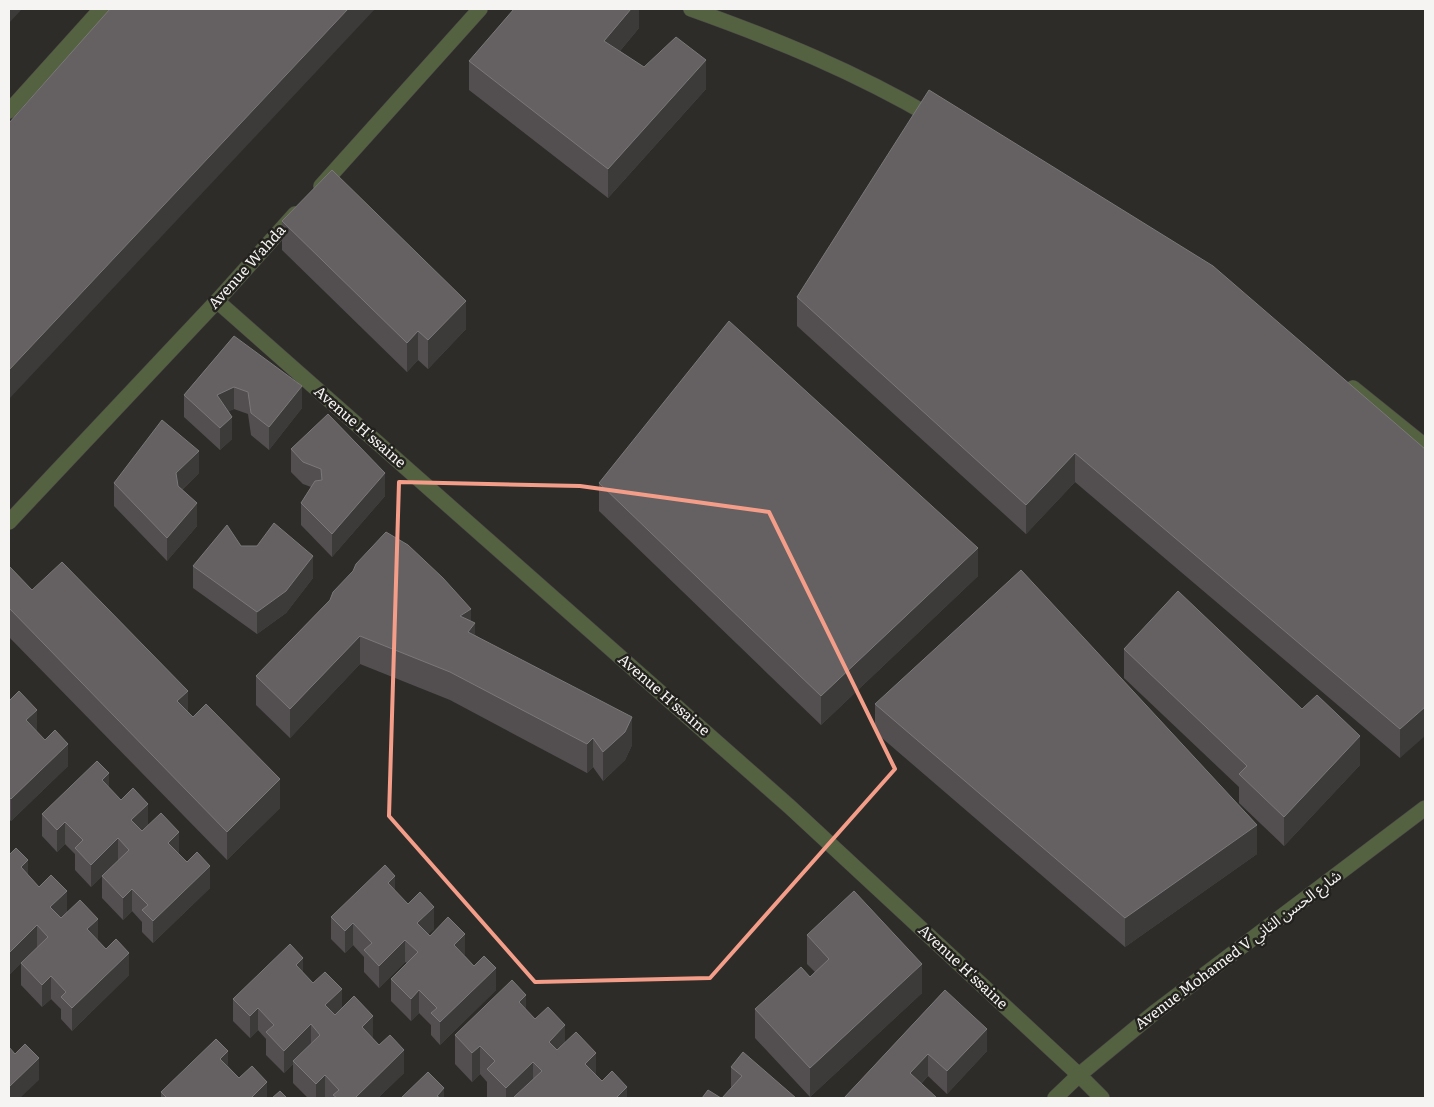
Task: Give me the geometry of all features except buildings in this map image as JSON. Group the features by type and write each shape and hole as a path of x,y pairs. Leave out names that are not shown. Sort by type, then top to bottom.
{"street":[{"path":"9,111 101,9"},
{"name":"Avenue Wahda","path":"9,522 217,301 480,9"},
{"path":"692,9 766,36 818,58 869,82 945,124"},
{"name":"Avenue H'ssaine","path":"217,301 790,807 1102,1098"},
{"path":"1345,382 1425,446"},
{"name":"Avenue Mohamed V شارع الحسن الثاني","path":"1055,1098 1079,1075 1154,1013 1425,808"}],"highlighted area":[{"path":"399,482 580,486 769,512 895,769 710,978 535,982 389,816"}]}
